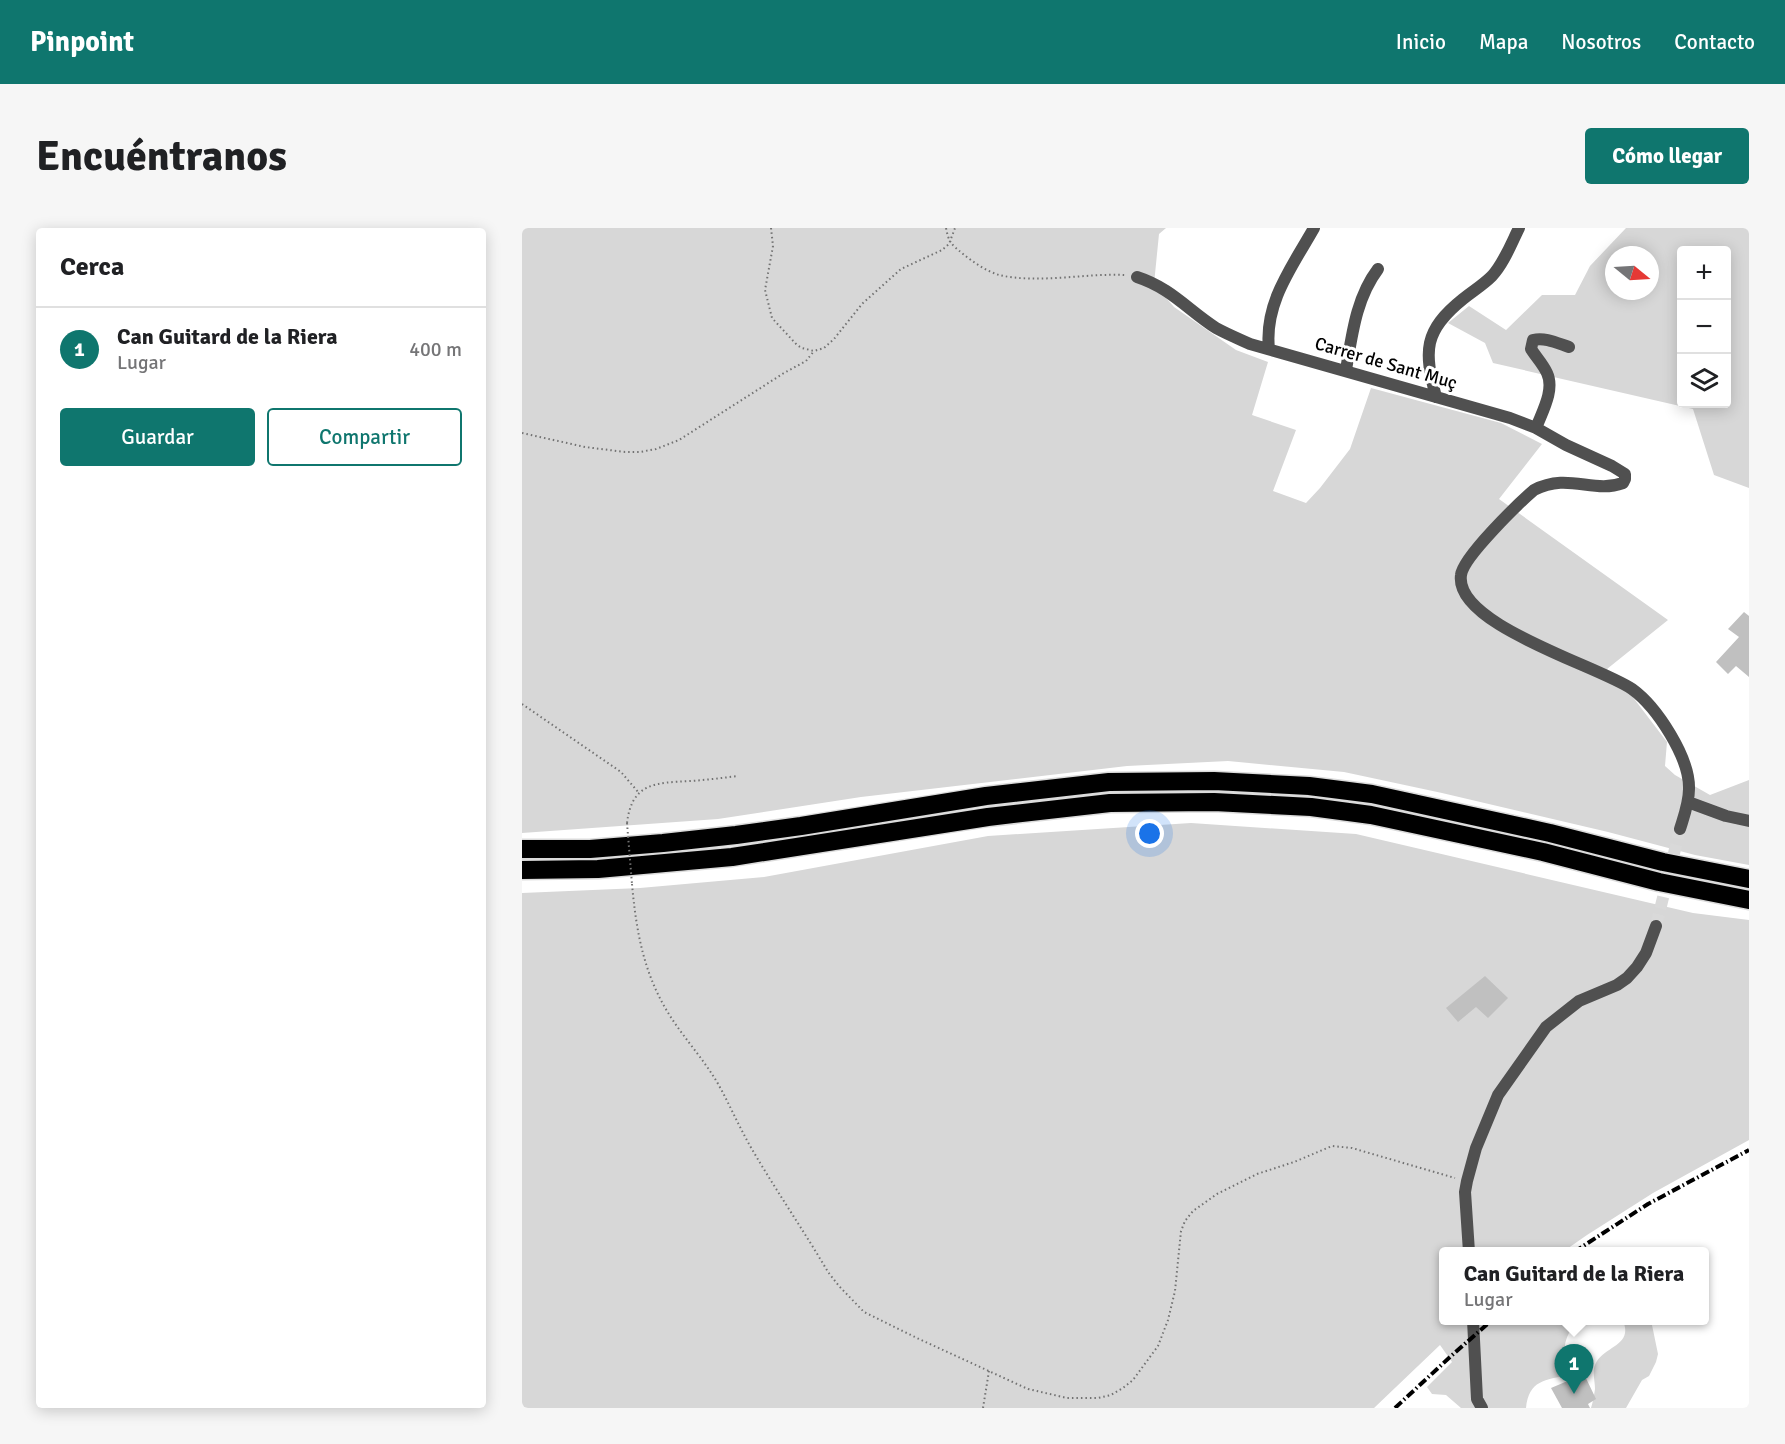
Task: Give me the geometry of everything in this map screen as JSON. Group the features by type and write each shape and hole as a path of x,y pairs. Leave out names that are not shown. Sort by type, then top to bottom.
{"highway":[{"path":"522,849 590,849 725,836 986,796 1108,782 1214,781 1309,786 1381,796 1539,831 1663,862 1749,879"},
{"path":"522,870 598,869 732,857 988,817 1110,803 1214,802 1311,807 1371,815 1543,852 1659,882 1749,900"}],"street":[{"path":"1269,349 1269,321 1274,302 1314,228"},
{"path":"1436,397 1428,363 1433,332 1454,307 1492,275 1501,264 1519,228"},
{"path":"1346,370 1363,292 1368,281 1378,269"},
{"name":"Carrer de Sant Muç","path":"1137,278 1154,284 1176,297 1223,331 1239,339 1493,412 1536,428 1566,446 1612,466 1624,474 1623,483 1608,487 1560,482 1534,490 1470,556 1461,573 1461,582 1467,596 1493,621 1513,633 1624,684 1640,695 1657,714 1676,743 1688,779 1688,802"},
{"path":"1536,428 1548,394 1549,379 1544,367 1531,349 1533,340 1547,340 1569,347"},
{"path":"1680,829 1688,802 1726,816 1749,821"},
{"path":"1469,1247 1465,1192 1467,1181 1476,1148 1498,1095 1546,1028 1579,1001 1617,985 1627,978 1646,953 1656,926"},
{"path":"1473,1325 1477,1399 1482,1408"}],"path":[{"path":"771,228 773,246 765,290 771,318 796,345 814,351 824,348 834,339 862,304 901,269 942,250 950,243 955,228"},
{"path":"946,228 950,243 968,259 997,274 1035,278 1106,274 1137,278"},
{"path":"522,433 585,447 625,452 656,449 689,434 806,361 814,351"},
{"path":"522,704 621,772 639,793"},
{"path":"738,776 654,785 639,793 629,809 627,823 635,922 640,948 648,972 668,1013 717,1083 752,1150 828,1272 839,1287 864,1312 1028,1389 1067,1398 1098,1398 1123,1389 1133,1380 1158,1346 1168,1320 1175,1291 1181,1231 1185,1221 1203,1203 1236,1183 1332,1146 1343,1146 1374,1154 1467,1181"},
{"path":"983,1408 989,1371"}],"shaded area":[{"path":"522,228 1166,228 1159,234 1154,284 1174,307 1236,350 1268,362 1252,415 1296,430 1273,491 1306,503 1350,449 1371,388 1501,423 1542,444 1499,499 1668,620 1607,669 1632,696 1667,742 1665,766 1675,775 1710,795 1749,780 1749,865 1695,855 1608,832 1344,772 1228,761 1127,766 861,797 718,819 522,833"},
{"path":"1626,228 1749,228 1749,488 1714,475 1693,409 1689,408 1731,408 1731,246 1677,246 1677,405 1493,363 1485,343 1448,323 1469,306 1506,330 1542,295 1575,295 1590,266 1605,250 1605,300 1659,300 1659,246 1609,246"},
{"path":"1191,823 1356,834 1693,913 1749,920 1749,1140 1653,1193 1570,1247 1439,1247 1439,1325 1574,1325 1567,1337 1565,1347 1569,1375 1540,1383 1531,1392 1526,1408 1461,1408 1446,1395 1432,1394 1427,1387 1452,1362 1440,1345 1374,1408 522,1408 522,893 640,888 764,877 988,836"},
{"path":"1624,1325 1652,1325 1658,1354 1656,1362 1649,1376 1642,1380 1626,1408 1591,1408 1595,1389 1595,1364 1601,1356 1622,1340"}],"building":[{"path":"1744,612 1749,616 1749,677 1736,666 1728,674 1716,662 1739,637 1728,629"},
{"path":"1485,976 1508,998 1488,1018 1476,1007 1458,1022 1446,1008"},
{"path":"1584,1374 1596,1399 1588,1404 1590,1408 1562,1408 1551,1388"}],"tunnel":[{"path":"1656,926 1680,829"}],"railway":[{"path":"1582,1247 1648,1204 1749,1150"},
{"path":"1395,1408 1486,1325"}],"place":[{"name":"Can Guitard de la Riera","path":"1574,1394"}]}
